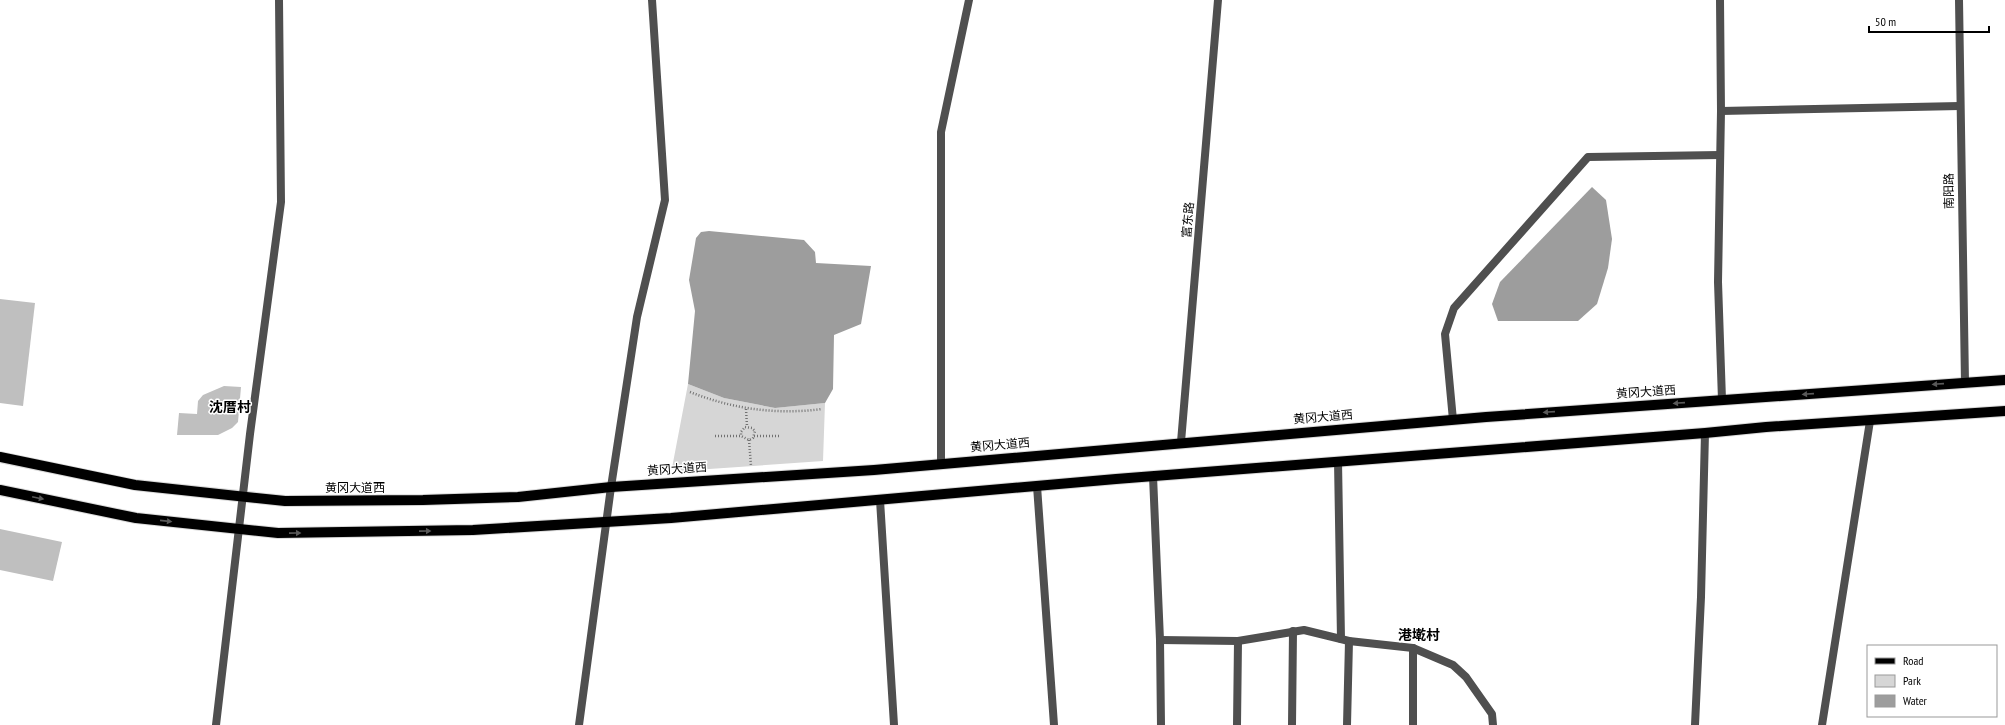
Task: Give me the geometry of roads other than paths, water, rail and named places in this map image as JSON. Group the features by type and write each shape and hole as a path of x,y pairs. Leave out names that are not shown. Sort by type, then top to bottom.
{"main road":[{"name":"黄冈大道西","path":"0,457 135,485 285,501 431,500 518,497 612,487 874,470 1181,442 1453,420 2005,380"},
{"path":"0,490 136,518 278,533 457,531 670,518 1153,476 1766,427 2005,411"}],"street":[{"path":"216,725 244,497 250,434 282,202 279,0"},
{"path":"579,725 606,522 637,317 665,200 652,0"},
{"path":"941,464 941,132 970,0"},
{"name":"富东路","path":"1181,442 1218,0"},
{"path":"1720,0 1721,111 1718,282 1722,400"},
{"name":"南阳路","path":"1959,0 1965,382"},
{"path":"1721,111 1960,106"},
{"path":"1453,420 1445,334 1454,308 1588,157 1720,155"},
{"path":"1822,725 1870,421"},
{"path":"1695,725 1701,597 1705,433"},
{"path":"1338,462 1347,725"},
{"path":"1153,476 1160,640 1161,725"},
{"path":"1037,486 1054,725"},
{"path":"880,500 894,725"},
{"path":"1160,640 1238,641 1304,630 1345,640 1413,648 1453,665 1466,677 1492,714 1493,725"},
{"path":"1292,725 1293,632"},
{"path":"1237,725 1238,641"},
{"path":"1413,648 1413,725"}],"water":[{"path":"1592,187 1606,200 1612,239 1608,268 1597,304 1578,321 1498,321 1492,304 1500,282"},
{"path":"709,231 804,240 815,252 816,263 871,266 861,324 834,335 833,389 825,403 775,408 724,398 688,384 695,311 689,280 696,238 701,232"}],"district":[{"name":"沈厝村","path":"230,407"},
{"name":"港墘村","path":"1419,635"}]}
